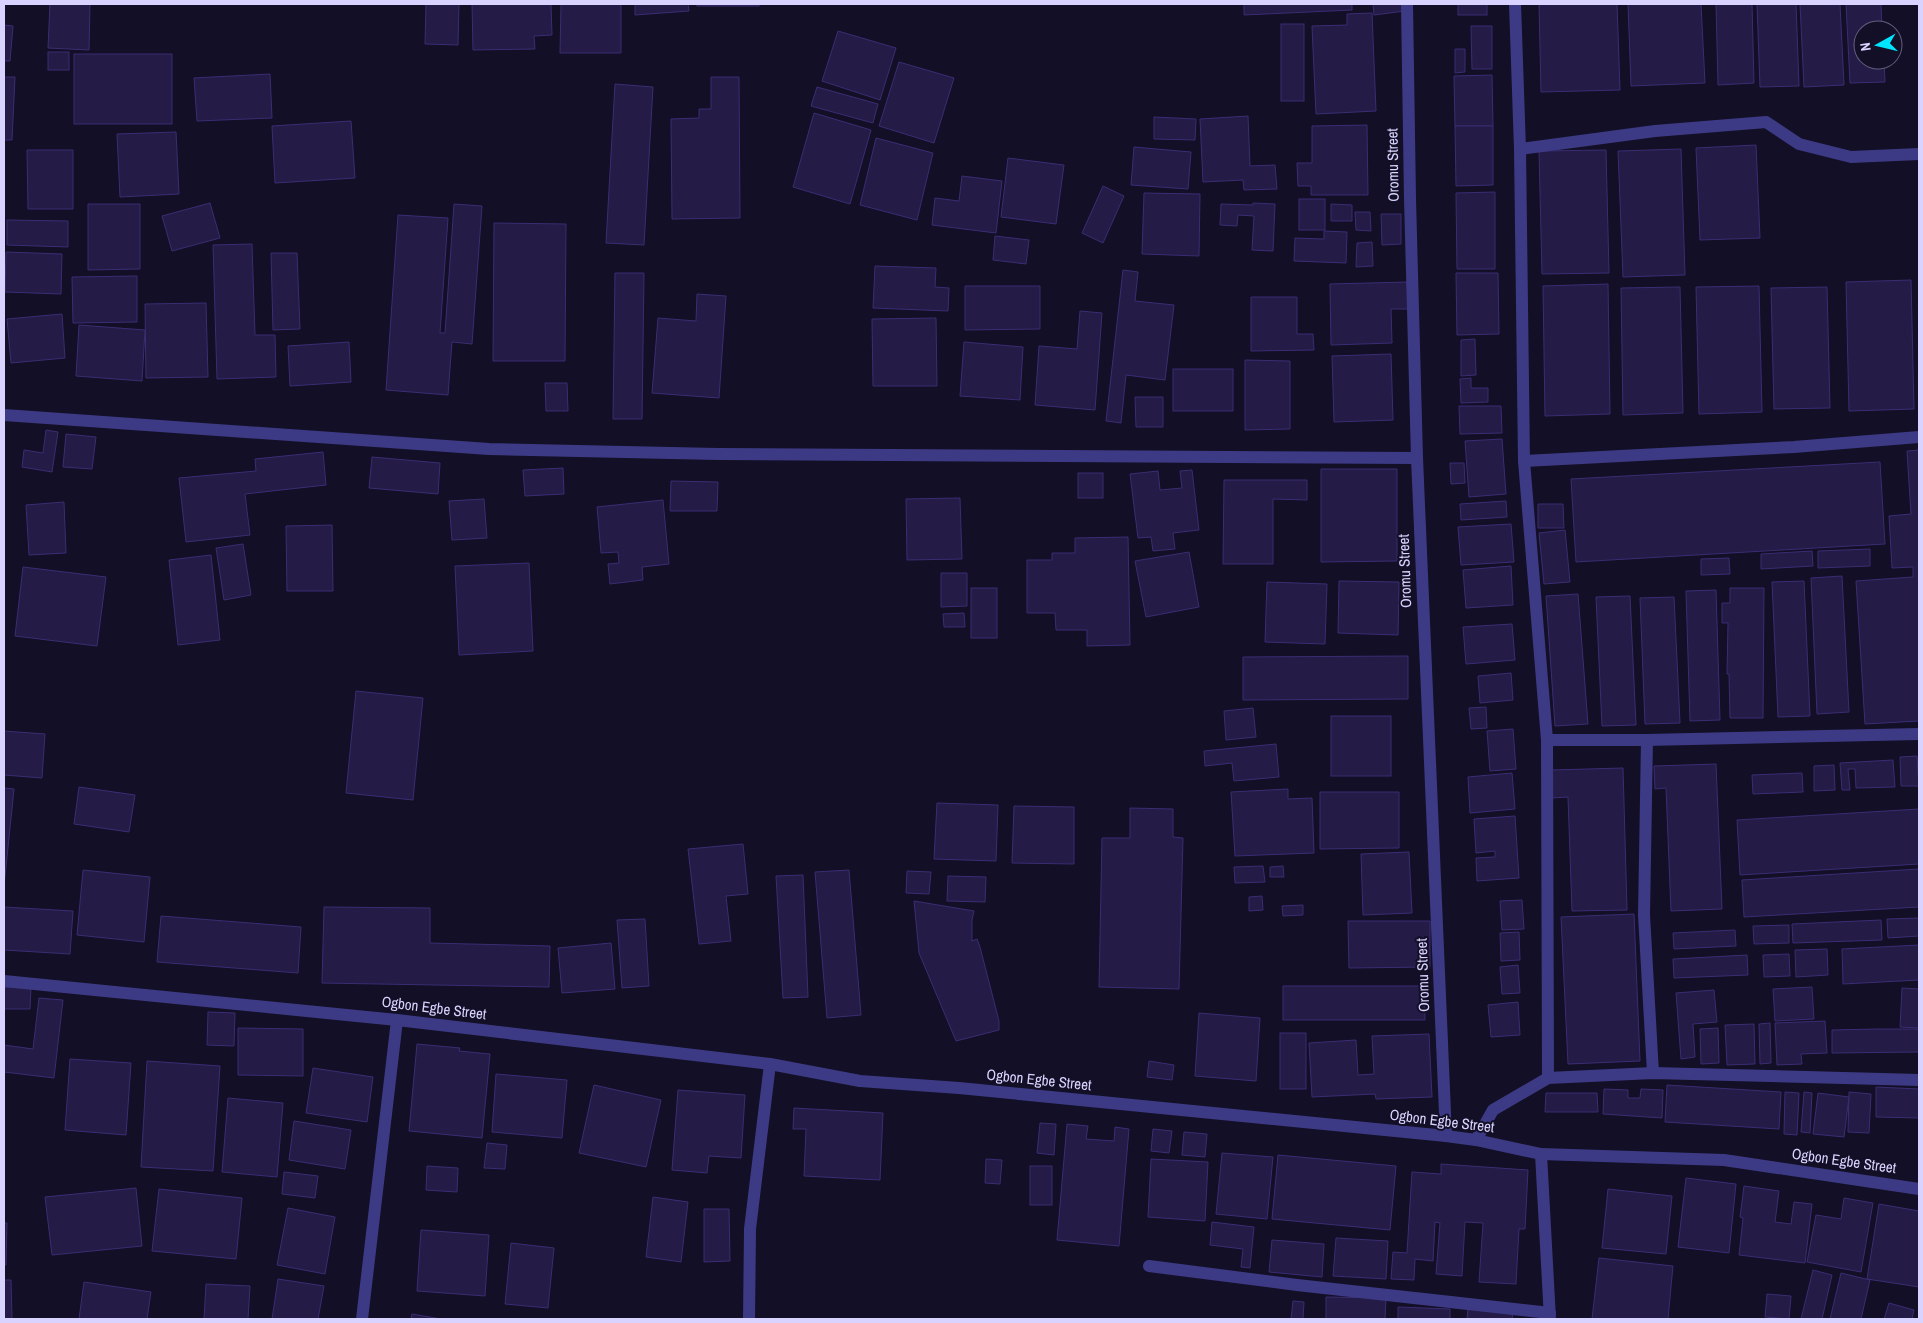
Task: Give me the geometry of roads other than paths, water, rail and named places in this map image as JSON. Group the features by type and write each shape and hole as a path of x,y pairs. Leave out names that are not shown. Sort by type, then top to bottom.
{"street":[{"name":"Oromu Street","path":"1408,4 1410,199 1417,458 1446,1136"},
{"path":"1515,4 1520,149 1524,461 1547,740 1548,1078"},
{"path":"1520,149 1656,131 1766,122 1799,144 1851,157 1919,154"},
{"path":"4,415 489,449 718,454 1417,458"},
{"path":"1524,461 1784,447 1919,437"},
{"path":"1547,740 1647,740 1919,734"},
{"path":"1647,740 1644,915 1653,1073"},
{"name":"Ogbon Egbe Street","path":"4,981 397,1020 770,1064 860,1081 959,1088 1446,1136 1476,1140 1541,1154 1724,1160 1919,1189"},
{"path":"362,1319 397,1020"},
{"path":"749,1319 750,1229 770,1064"},
{"path":"1476,1140 1494,1110 1548,1078 1653,1073 1919,1080"},
{"path":"1149,1266 1550,1316 1541,1154"}]}
